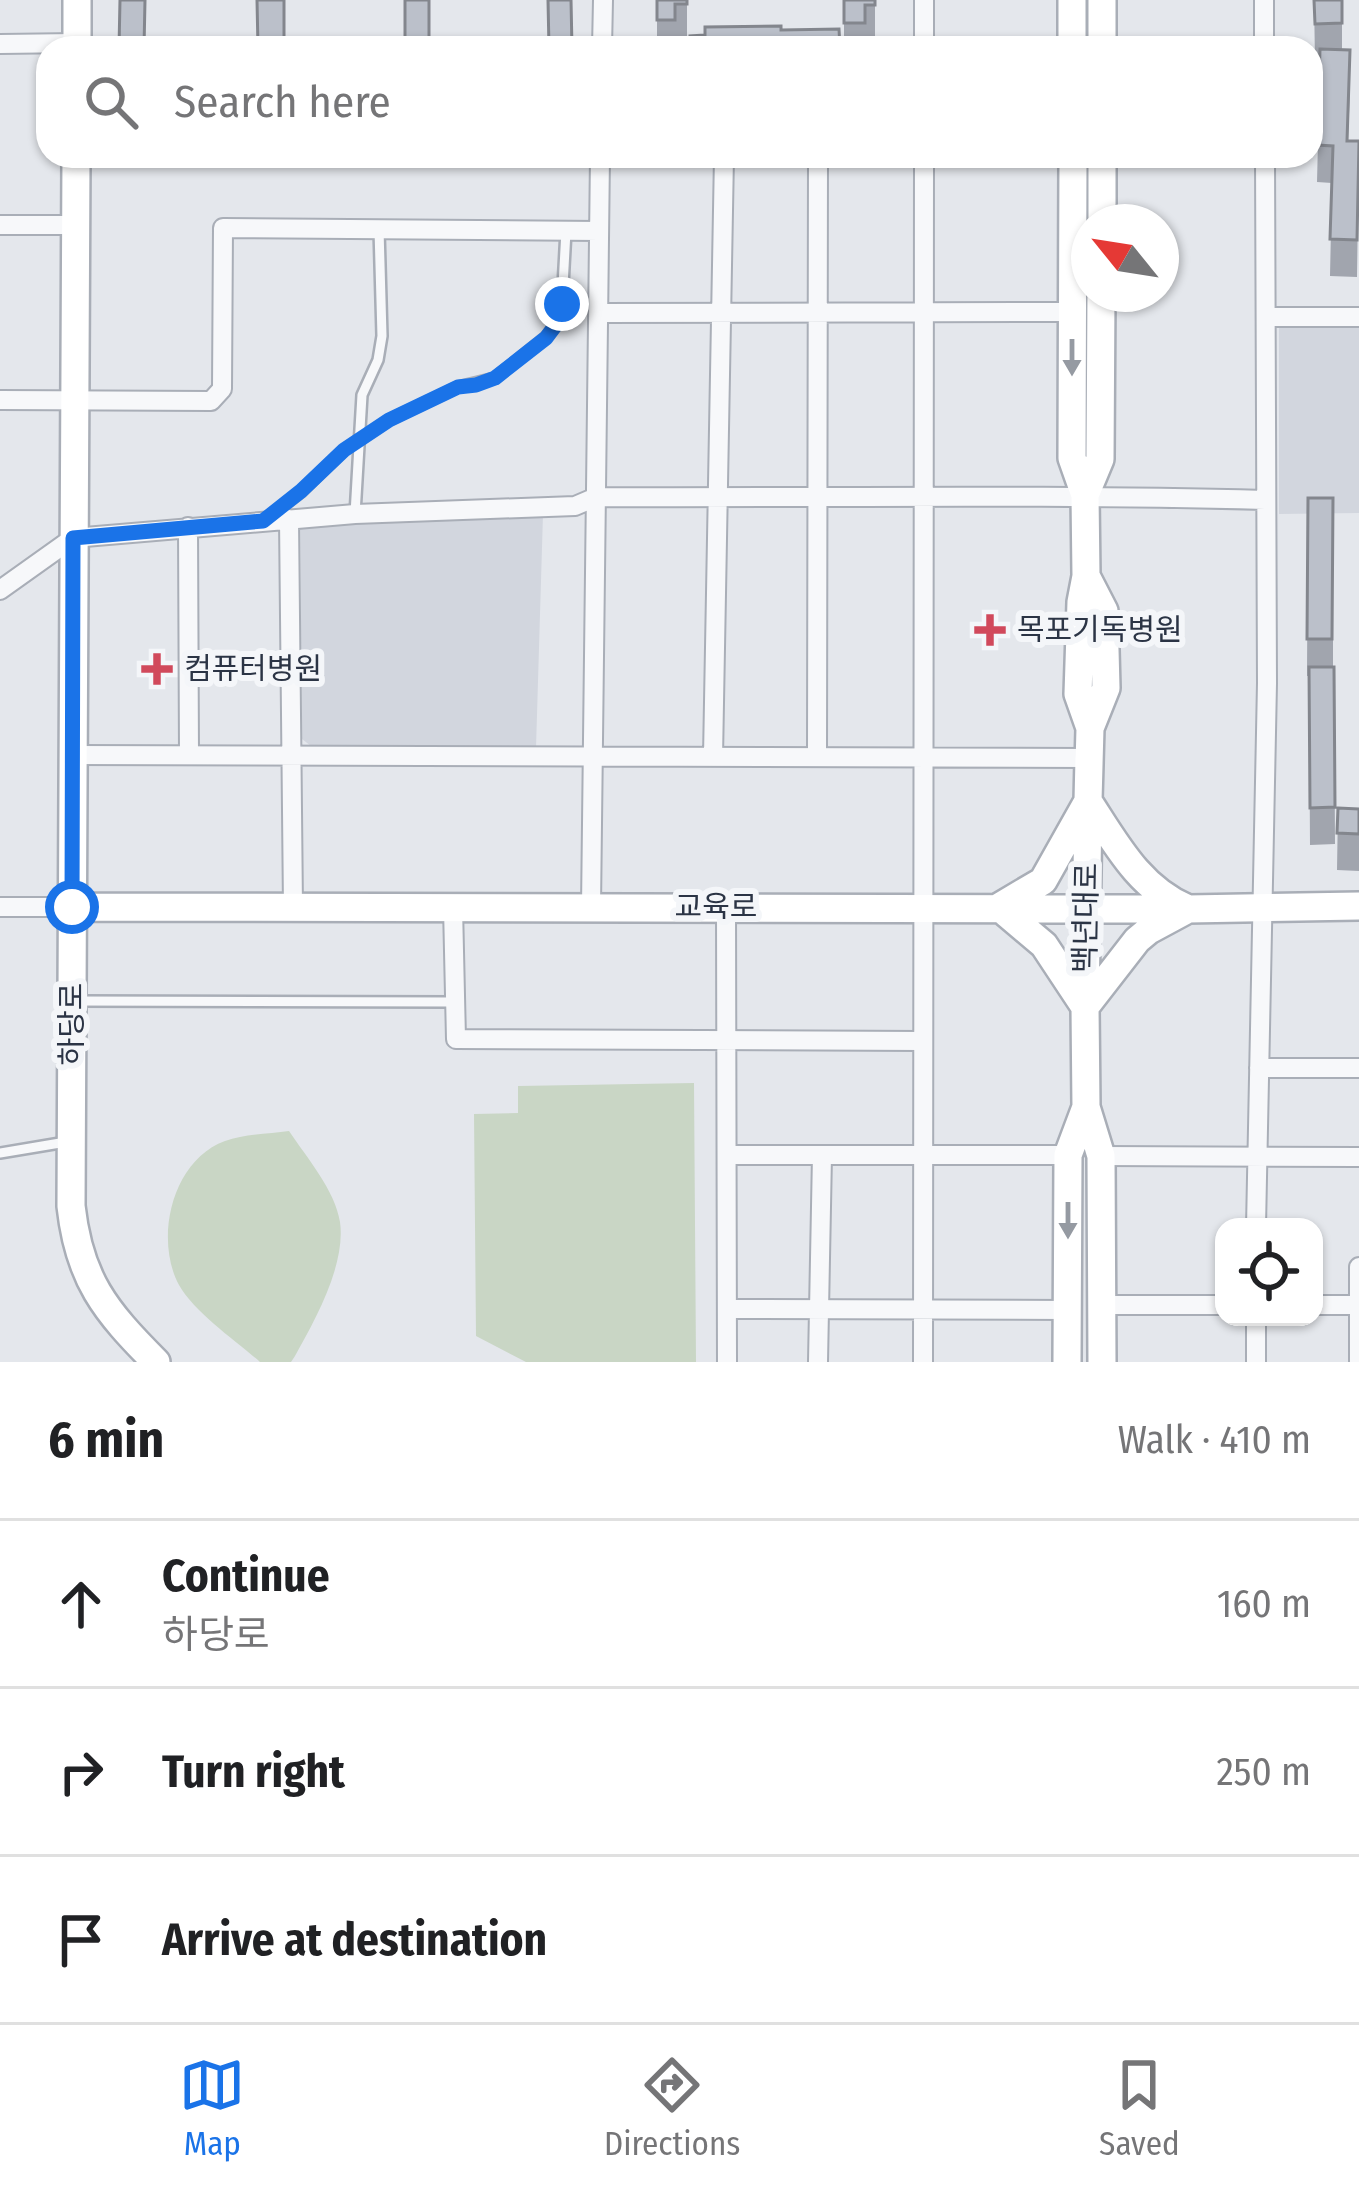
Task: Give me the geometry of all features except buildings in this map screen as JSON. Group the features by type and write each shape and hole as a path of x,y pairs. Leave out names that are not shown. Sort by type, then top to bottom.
{"street":[{"path":"77,0 77,36"},
{"path":"602,0 602,36"},
{"path":"924,0 924,36"},
{"path":"1072,0 1072,36"},
{"path":"1102,0 1102,36"},
{"path":"1264,0 1264,36"},
{"path":"0,44 36,45"},
{"name":"하당로","path":"76,168 71,1205 74,1237 90,1281 118,1323 156,1362"},
{"path":"591,907 600,168"},
{"path":"713,757 724,168"},
{"path":"818,168 818,757"},
{"path":"922,1362 924,168"},
{"name":"백년대로","path":"1072,168 1072,204"},
{"path":"1102,168 1102,204"},
{"path":"1256,1218 1267,688 1265,168"},
{"path":"0,225 76,225"},
{"path":"0,400 211,401 221,389 223,229 599,231"},
{"path":"598,313 1072,312"},
{"name":"백년대로","path":"1072,312 1072,458 1085,495 1086,576 1104,610 1106,688 1090,728 1084,1007 1086,1107 1101,1156 1102,1362"},
{"name":"백년대로","path":"1085,495 1100,459 1101,312"},
{"path":"1266,317 1359,317"},
{"path":"0,590 73,538 355,514 575,506 596,497 1085,495 1265,500"},
{"path":"290,519 292,907"},
{"path":"188,527 189,755"},
{"path":"73,755 1089,758"},
{"path":"1088,801 1140,877 1170,902 1188,909 1136,940 1084,1007 1044,945 999,908 1043,881 1088,801"},
{"name":"교육로","path":"72,907 1359,906"},
{"path":"0,907 72,907"},
{"path":"453,907 456,1040 922,1041"},
{"path":"726,907 728,1362"},
{"path":"1259,1068 1359,1068"},
{"name":"백년대로","path":"1067,1362 1068,1155 1086,1107"},
{"path":"727,1155 1068,1155"},
{"path":"818,1362 822,1155"},
{"path":"1101,1156 1359,1157"},
{"path":"1359,1267 1359,1362"},
{"path":"1102,1305 1215,1305"},
{"path":"1323,1305 1359,1305"},
{"path":"727,1309 1067,1310"},
{"path":"1256,1326 1256,1362"}],"lane":[{"path":"355,514 362,395 378,361 382,336 379,229"},
{"path":"263,521 344,450 389,420 458,387 495,378 546,338 562,304 566,230"},
{"path":"72,1001 454,1002"},
{"path":"0,1154 71,1141"}],"shaded area":[{"path":"1279,325 1359,325 1359,513 1279,514"},
{"path":"543,514 536,748 311,746 302,739 300,520"}],"green space":[{"path":"694,1083 696,1362 526,1362 476,1336 474,1114 518,1113 518,1086"},
{"path":"289,1131 332,1198 341,1239 327,1292 295,1356 291,1362 260,1362 205,1316 179,1285 168,1246 169,1224 181,1183 207,1151 232,1139"}],"place":[{"name":"목포기독병원","path":"990,630"},
{"name":"컴퓨터병원","path":"157,669"}],"route":[{"path":"72,907 73,538 263,521 344,450 389,420 458,387 495,378 546,338 562,304"}]}
